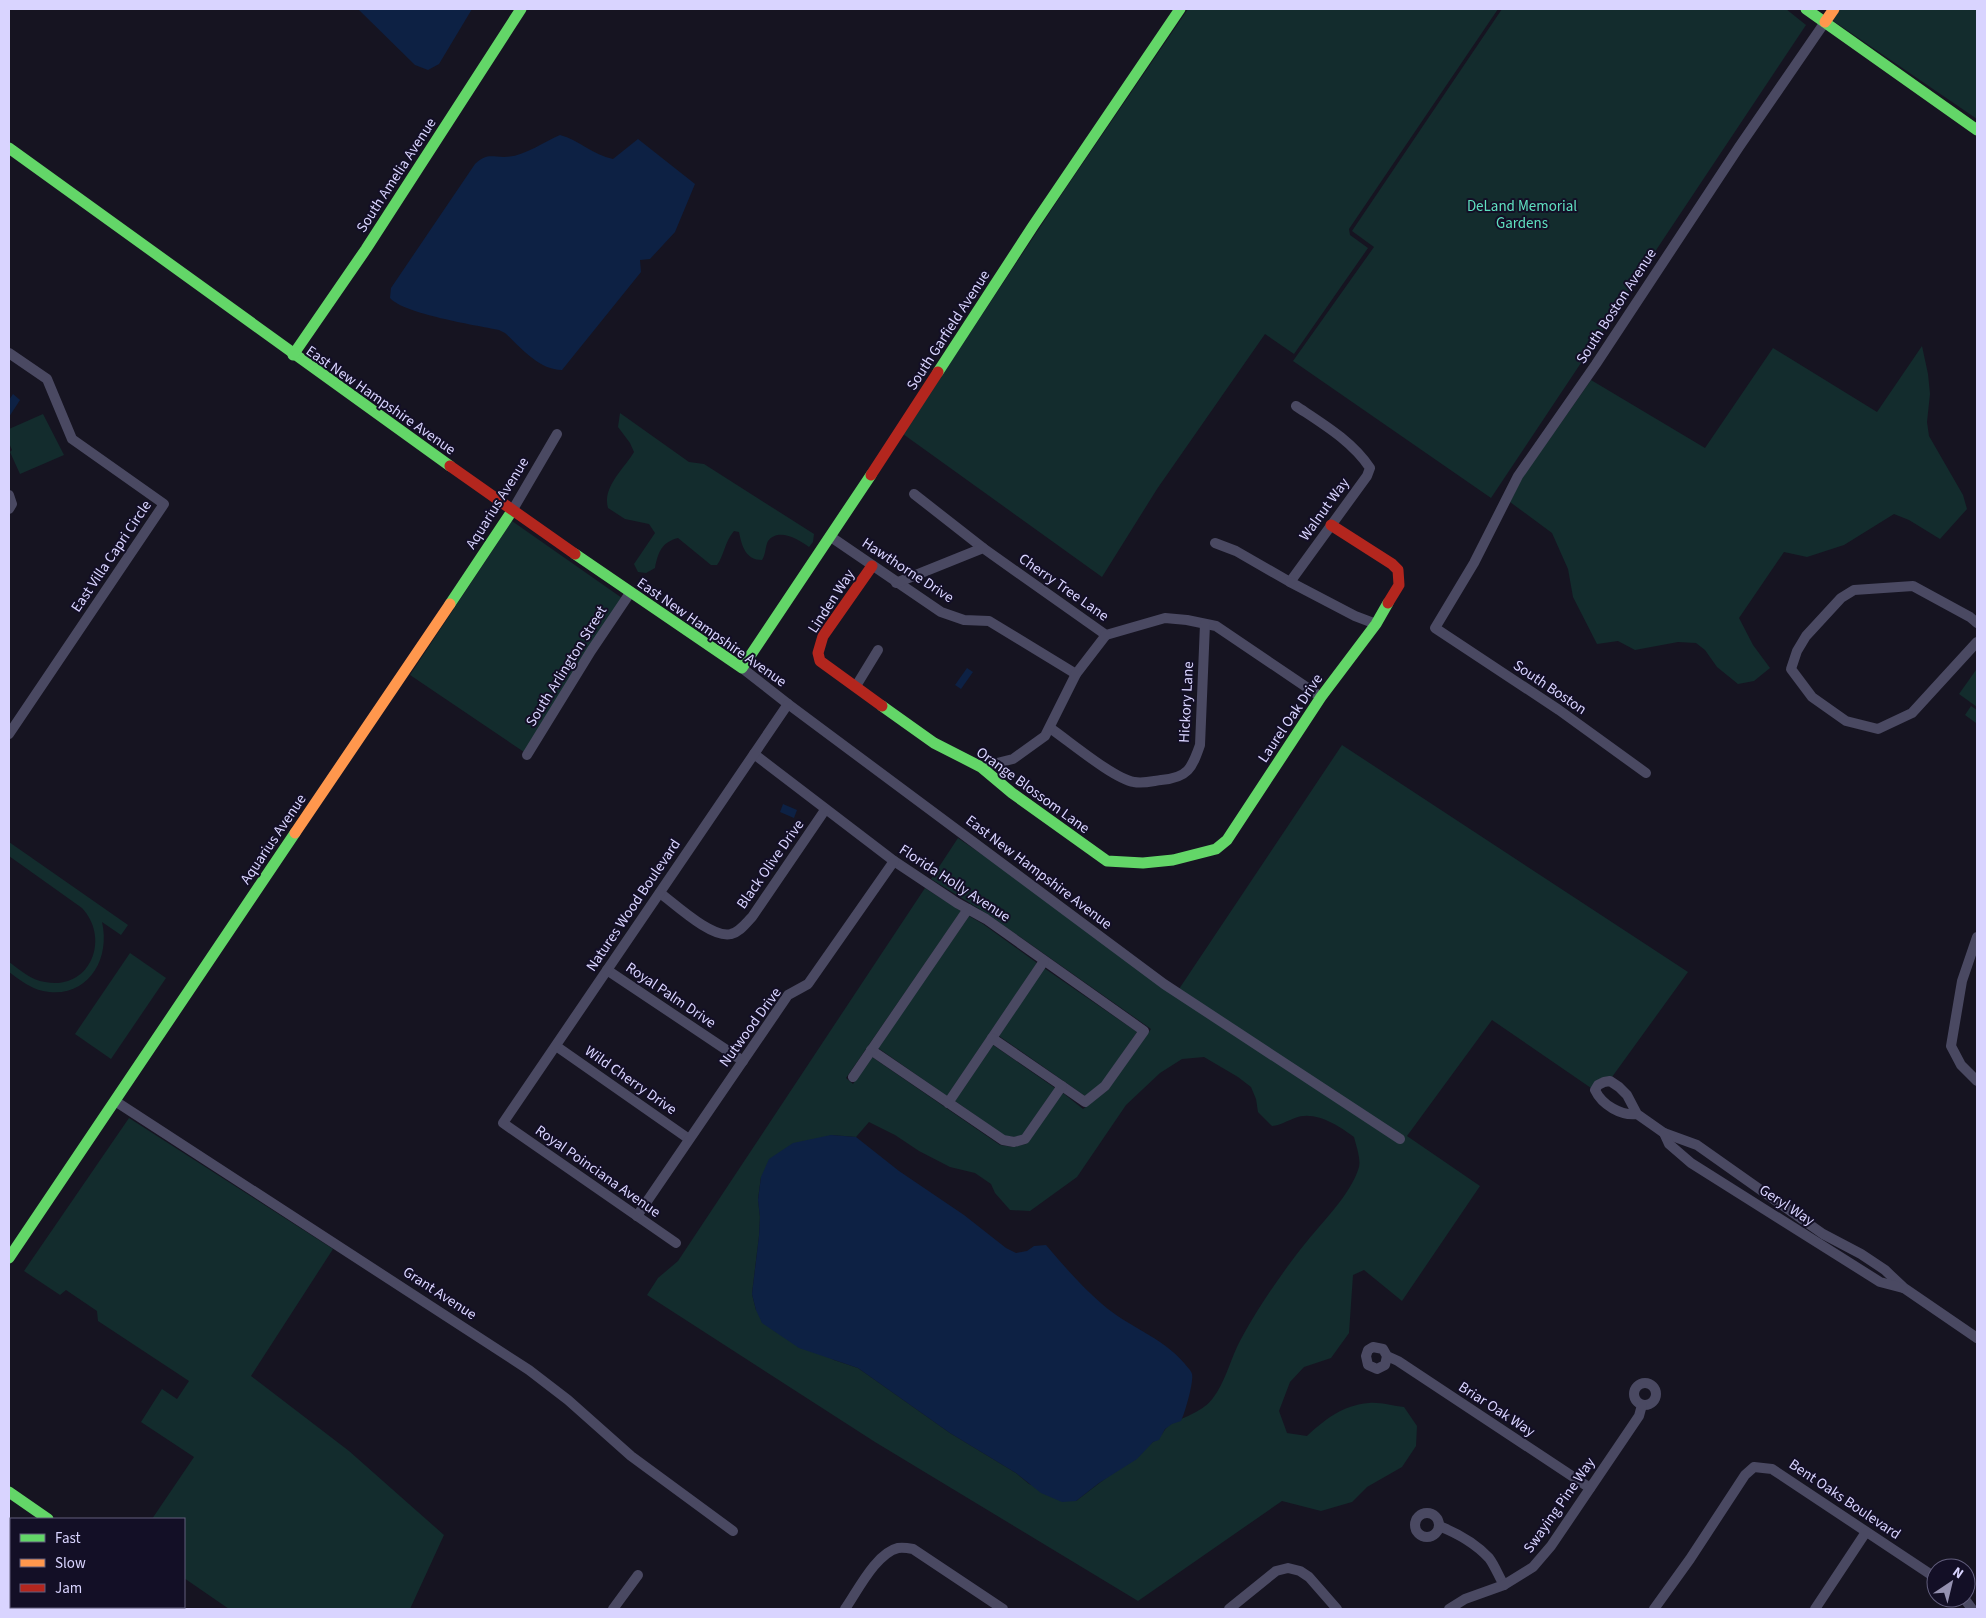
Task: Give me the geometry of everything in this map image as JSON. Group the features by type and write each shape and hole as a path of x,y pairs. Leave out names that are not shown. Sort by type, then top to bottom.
{"street":[{"name":"South Amelia Avenue","path":"293,356 366,249 521,9"},
{"name":"South Garfield Avenue","path":"742,668 831,537 1027,234 1180,9"},
{"path":"1806,9 1977,130"},
{"name":"South Boston Avenue","path":"1435,628 1474,564 1518,476 1596,364 1739,147 1834,9"},
{"name":"East New Hampshire Avenue","path":"9,148 293,356 630,593 742,668 1164,984 1400,1139"},
{"name":"East Villa Capri Circle","path":"9,354 47,379 72,439 164,504 9,734"},
{"name":"Walnut Way","path":"1290,582 1367,476 1370,468 1361,455 1328,427 1296,406"},
{"name":"Aquarius Avenue","path":"9,1258 512,511 557,434"},
{"name":"Cherry Tree Lane","path":"914,494 983,548 1106,635 1166,618 1216,626 1321,697"},
{"path":"9,495 12,504 9,509"},
{"name":"Laurel Oak Drive","path":"1172,860 1216,849 1227,840 1321,697 1376,624 1399,585 1398,570 1392,564 1331,524"},
{"name":"Hawthorne Drive","path":"831,537 941,612 964,620 989,621 1076,674"},
{"path":"1215,543 1236,551 1256,564 1355,616 1376,624"},
{"path":"896,583 983,548"},
{"name":"Linden Way","path":"818,654 823,636 872,566"},
{"path":"1977,623 1963,613 1913,586 1854,590 1840,598 1806,636 1797,651 1791,669 1812,697 1846,721 1878,729 1912,713 1977,642"},
{"name":"South Arlington Street","path":"527,755 591,651 630,593"},
{"name":"Hickory Lane","path":"1050,728 1121,779 1136,783 1174,779 1187,772 1194,763 1200,745 1205,624"},
{"name":"South Boston","path":"1435,628 1559,710 1646,773"},
{"path":"981,767 1013,759 1038,742 1050,728 1076,674 1106,635"},
{"path":"856,686 878,650"},
{"name":"Orange Blossom Lane","path":"818,654 820,661 934,743 981,767 1012,793 1106,861 1143,863 1172,860"},
{"name":"Natures Wood Boulevard","path":"503,1123 788,704"},
{"name":"Florida Holly Avenue","path":"754,754 894,861 986,919 1144,1031 1105,1086 1085,1102 1062,1086"},
{"name":"Black Olive Drive","path":"660,893 705,927 723,934 731,934 740,930 752,917 825,810"},
{"name":"Nutwood Drive","path":"637,1216 788,995 808,984 894,861"},
{"path":"853,1077 968,909"},
{"path":"1977,936 1962,981 1951,1046 1961,1064 1977,1081"},
{"path":"948,1103 1044,961"},
{"name":"Royal Palm Drive","path":"607,970 743,1061"},
{"path":"872,1050 1003,1140 1014,1142 1025,1139 1062,1086 992,1038"},
{"name":"Wild Cherry Drive","path":"556,1046 689,1139"},
{"name":"Grant Avenue","path":"115,1101 529,1370 568,1400 631,1456 733,1530"},
{"name":"Geryl Way","path":"1637,1114 1664,1133 1697,1145 1728,1165 1828,1236 1885,1270 1904,1288 1977,1338"},
{"name":"Royal Poinciana Avenue","path":"503,1123 676,1243"},
{"name":"Geryl Way","path":"1664,1133 1669,1144 1691,1163 1880,1282 1904,1288"},
{"path":"1718,1179 1728,1165"},
{"path":"1821,1245 1828,1236"},
{"name":"Briar Oak Way","path":"1387,1356 1590,1488"},
{"name":"Swaying Pine Way","path":"1449,1609 1466,1599 1504,1585 1533,1567 1551,1546 1639,1416 1642,1405"},
{"name":"Bent Oaks Boulevard","path":"1654,1609 1690,1559 1745,1475 1754,1467 1772,1469 1926,1571"},
{"path":"9,1492 47,1518"},
{"path":"1439,1526 1454,1532 1479,1549 1490,1559 1504,1585"},
{"path":"1815,1609 1866,1532"},
{"path":"845,1609 878,1561 895,1548 903,1547 913,1549 1003,1609"},
{"path":"1229,1609 1276,1571 1288,1568 1300,1571 1309,1577 1337,1609"},
{"path":"612,1609 638,1575"}],"green space":[{"path":"1188,9 1498,9 1349,229 1350,235 1368,248 1294,354 1265,334 1157,489 1102,577 903,434 1064,191"},
{"name":"DeLand Memorial Gardens","path":"1502,9 1786,9 1806,25 1491,498 1293,361 1374,247 1352,231"},
{"path":"1839,9 1977,9 1977,119 1832,20"},
{"path":"1922,346 1930,394 1927,422 1929,436 1963,495 1967,509 1940,539 1909,520 1894,514 1844,545 1807,557 1784,552 1739,618 1753,645 1770,668 1754,681 1738,684 1717,667 1705,650 1696,643 1678,642 1635,650 1618,641 1597,644 1573,597 1568,569 1552,533 1510,502 1522,478 1591,380 1705,448 1773,348 1877,412"},
{"path":"620,413 689,462 704,464 814,534 813,542 809,547 789,536 778,535 768,541 762,560 748,555 739,532 734,531 717,565 711,565 678,538 664,545 655,568 646,573 638,572 634,564 655,533 649,524 625,519 608,508 607,500 615,478 634,452 618,427"},
{"path":"43,414 64,455 20,474 10,452 12,450 9,443 9,429"},
{"path":"512,521 622,598 524,752 410,675"},
{"path":"1977,670 1977,707 1959,694"},
{"path":"1971,706 1977,710 1976,723 1965,715"},
{"path":"1342,745 1688,972 1612,1077 1600,1079 1591,1088 1492,1020 1407,1136 1480,1186 1402,1301 1364,1270 1353,1275 1349,1333 1331,1358 1304,1367 1290,1382 1279,1411 1287,1433 1307,1436 1335,1414 1360,1404 1373,1403 1404,1407 1417,1426 1416,1446 1402,1467 1367,1487 1352,1502 1321,1511 1282,1501 1138,1601 875,1442 647,1295 658,1278 678,1261 925,888 961,911 846,1078 853,1084 872,1057 1000,1145 1013,1147 1026,1144 1063,1093 1083,1109 1108,1090 1151,1029 989,915 931,879 958,838 1179,989","holes":["1204,1057 1251,1087 1256,1099 1258,1112 1272,1126 1295,1118 1311,1116 1326,1120 1354,1137 1359,1160 1356,1175 1342,1199 1297,1254 1264,1301 1237,1347 1221,1386 1209,1403 1171,1424 1161,1436 1076,1501 1029,1484 1016,1473 950,1433 858,1368 834,1360 756,1310 752,1294 759,1236 760,1217 758,1199 761,1177 831,1135 856,1137 869,1122 950,1167 975,1173 991,1184 995,1193 1010,1210 1030,1211 1077,1177 1126,1105 1160,1073 1182,1059"]},
{"path":"9,842 128,925 121,935 102,922 103,951 99,963 83,983 72,989 58,992 38,990 9,972 9,962 35,979 45,982 61,983 74,979 84,971 91,960 95,947 95,934 91,920 82,908 9,856"},
{"path":"969,916 1037,963 947,1096 878,1048"},
{"path":"130,953 166,978 111,1059 75,1034"},
{"path":"1044,968 1137,1032 1102,1083 1085,1096 999,1036"},
{"path":"993,1045 1055,1088 1022,1135 1015,1137 1005,1136 955,1101"},
{"path":"129,1118 333,1249 251,1376 349,1451 444,1535 410,1609 229,1609 185,1579 185,1518 153,1518 194,1457 141,1422 162,1389 177,1399 189,1381 98,1321 97,1311 66,1290 60,1295 24,1271"}],"water":[{"path":"358,9 472,9 439,64 428,70 415,65"},
{"path":"560,135 613,159 638,139 695,184 675,232 650,259 640,260 641,272 562,370 554,369 538,362 499,330 424,314 398,304 390,298 391,288 475,164 486,157 519,155"},
{"path":"13,394 20,400 9,417 9,400"},
{"path":"967,668 973,672 961,689 955,685"},
{"path":"783,804 797,810 794,818 780,812"},
{"path":"831,1135 856,1137 899,1171 964,1215 1006,1248 1016,1253 1027,1251 1034,1246 1046,1245 1102,1304 1166,1346 1190,1370 1192,1383 1181,1421 1165,1429 1159,1440 1153,1442 1137,1459 1099,1483 1076,1501 1062,1502 1041,1493 1016,1473 950,1433 858,1368 799,1348 762,1323 752,1294 759,1236 760,1217 758,1200 761,1177 769,1159 793,1143"}],"traffic: fast":[{"path":"293,355 366,249 521,9"},
{"path":"938,372 1033,226 1180,9"},
{"path":"1806,9 1977,130"},
{"path":"9,148 450,466"},
{"path":"575,554 742,668 871,475"},
{"path":"450,604 512,511"},
{"path":"882,706 934,743 981,767 1012,793 1107,861 1143,863 1173,860 1216,849 1227,840 1321,697 1376,624 1388,603"},
{"path":"9,1258 295,833"},
{"path":"9,1492 47,1518"}],"traffic: slow":[{"path":"1825,22 1834,9"},
{"path":"295,833 450,604"}],"traffic: jam":[{"path":"871,475 938,372"},
{"path":"450,466 575,554"},
{"path":"1331,525 1392,564 1398,570 1399,585 1388,603"},
{"path":"872,566 823,636 818,653 820,661 882,706"}]}
